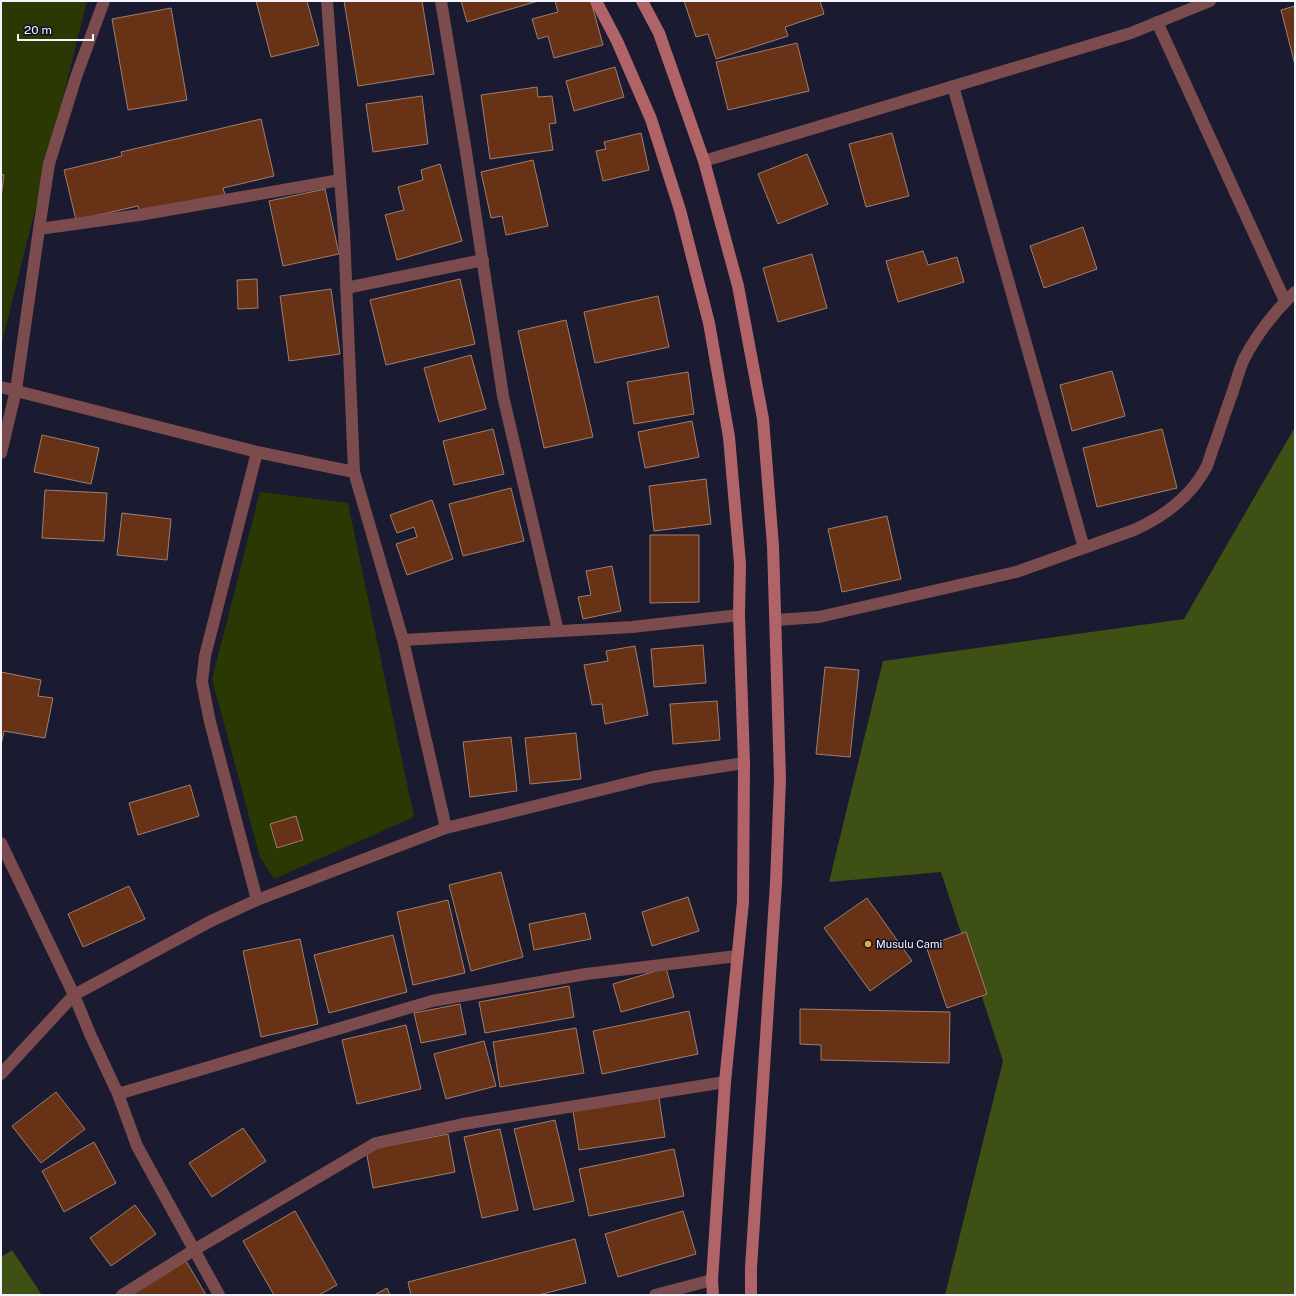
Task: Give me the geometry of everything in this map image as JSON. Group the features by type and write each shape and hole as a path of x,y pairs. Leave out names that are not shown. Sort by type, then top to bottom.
{"street":[{"path":"1,453 16,390 49,164 76,77 104,1"},
{"path":"327,1 344,232 354,472 403,640 446,828"},
{"path":"441,1 504,396 558,631"},
{"path":"596,1 617,41 651,119 680,210 709,323 730,437 740,564 739,615 744,763 743,902 725,1082 712,1280 713,1295"},
{"path":"642,1 659,34 704,161 738,286 763,419 773,546 780,779 776,876 752,1252 751,1295"},
{"path":"704,161 1131,33 1210,1"},
{"path":"1156,22 1285,302"},
{"path":"953,86 1084,548"},
{"path":"39,229 139,215 340,180"},
{"path":"346,288 483,260"},
{"path":"776,620 819,617 1016,572 1134,530 1167,512 1182,500 1196,484 1207,465 1244,360 1255,340 1269,320 1295,292"},
{"path":"1,387 257,452 354,472"},
{"path":"257,452 206,656 202,682 210,722 257,900"},
{"path":"403,640 632,627 739,615"},
{"path":"1,1074 74,995 211,921 257,900 446,828 653,777 744,763"},
{"path":"1,843 74,995 90,1034 118,1094 137,1146 219,1295"},
{"path":"118,1094 432,1001 586,974 737,956"},
{"path":"122,1295 194,1250 376,1143 463,1124 725,1082"},
{"path":"655,1295 712,1280"}],"green space":[{"path":"1,1 87,1 1,347"},
{"path":"1295,427 1295,1295 945,1295 1003,1061 941,872 829,882 883,661 1184,619"},
{"path":"260,492 348,503 414,817 274,879 260,857 212,679"},
{"path":"12,1250 42,1295 1,1295 1,1257"}],"building":[{"path":"256,1 307,1 319,45 271,57"},
{"path":"344,1 422,1 434,74 358,86"},
{"path":"461,1 538,1 467,22"},
{"path":"555,1 591,1 603,45 554,58 548,36 538,39 532,19 558,12"},
{"path":"684,1 820,1 824,14 785,27 788,36 716,59 708,34 696,37"},
{"path":"1295,6 1295,65 1281,10"},
{"path":"171,8 187,100 128,110 112,19"},
{"path":"797,43 809,91 728,110 716,62"},
{"path":"615,67 624,97 574,111 566,81"},
{"path":"537,87 538,97 552,96 556,123 549,124 553,150 490,159 481,95"},
{"path":"422,96 428,144 373,152 366,104"},
{"path":"261,119 274,176 223,188 225,195 140,215 138,206 76,220 64,170 122,156 121,152"},
{"path":"641,133 649,170 603,181 596,151 606,149 604,142"},
{"path":"892,133 909,196 866,207 849,144"},
{"path":"807,154 828,204 778,224 758,174"},
{"path":"533,160 548,226 506,235 502,216 491,218 481,172"},
{"path":"440,164 462,241 397,260 385,215 404,210 398,187 423,180 421,170"},
{"path":"1,174 4,175 1,198"},
{"path":"325,189 339,254 283,266 269,201"},
{"path":"1083,227 1097,269 1044,288 1030,246"},
{"path":"923,251 928,265 957,257 964,282 898,302 886,261"},
{"path":"812,254 827,308 778,322 763,268"},
{"path":"257,279 258,308 238,309 237,280"},
{"path":"460,279 475,344 386,365 370,300"},
{"path":"331,289 340,354 289,361 280,296"},
{"path":"658,296 669,347 595,363 584,312"},
{"path":"566,320 593,437 544,448 518,331"},
{"path":"471,355 486,409 439,422 424,368"},
{"path":"1112,371 1125,416 1072,431 1060,385"},
{"path":"688,372 694,414 634,424 627,382"},
{"path":"692,421 699,457 645,468 638,432"},
{"path":"493,429 504,474 454,485 443,441"},
{"path":"1162,429 1177,488 1097,507 1083,448"},
{"path":"42,435 99,448 91,484 34,472"},
{"path":"706,479 711,524 654,531 649,486"},
{"path":"511,488 524,541 463,556 449,504"},
{"path":"45,490 107,493 104,541 42,538"},
{"path":"432,500 453,559 407,575 396,544 417,537 414,527 397,533 390,515"},
{"path":"122,513 171,519 167,560 117,555"},
{"path":"887,516 901,579 842,592 828,529"},
{"path":"650,535 699,535 699,602 650,603"},
{"path":"612,566 621,611 583,619 578,597 591,595 586,571"},
{"path":"703,645 706,683 654,687 651,649"},
{"path":"635,646 648,715 605,724 602,704 592,705 584,665 608,661 606,651"},
{"path":"825,667 859,670 850,757 816,754"},
{"path":"1,672 41,680 38,696 53,698 45,738 4,731 1,741"},
{"path":"717,701 720,740 673,744 670,704"},
{"path":"576,733 581,779 530,784 525,738"},
{"path":"511,737 517,791 470,797 463,742"},
{"path":"190,785 199,816 138,835 129,803"},
{"path":"296,816 303,840 277,848 270,824"},
{"path":"501,872 523,957 471,971 449,885"},
{"path":"129,886 145,919 83,947 68,914"},
{"path":"688,897 699,931 652,946 642,912"},
{"name":"Musulu Cami","path":"867,898 912,961 870,991 824,928"},
{"path":"448,900 465,973 413,985 397,912"},
{"path":"585,913 591,939 534,950 529,924"},
{"path":"966,932 987,994 947,1008 926,946"},
{"path":"393,935 407,992 329,1013 314,955"},
{"path":"300,939 318,1024 261,1037 243,951"},
{"path":"666,968 674,997 621,1012 613,984"},
{"path":"569,986 574,1017 485,1033 479,1002"},
{"path":"460,1004 466,1034 421,1043 414,1013"},
{"path":"800,1009 950,1012 949,1063 821,1060 821,1045 800,1044"},
{"path":"689,1011 698,1054 602,1074 593,1031"},
{"path":"406,1025 421,1089 357,1104 342,1040"},
{"path":"576,1028 584,1073 500,1087 493,1042"},
{"path":"484,1041 496,1086 446,1099 434,1054"},
{"path":"56,1092 85,1129 41,1163 12,1126"},
{"path":"659,1098 665,1137 579,1150 573,1111"},
{"path":"555,1120 574,1201 534,1210 514,1129"},
{"path":"243,1128 266,1161 212,1197 189,1163"},
{"path":"500,1129 518,1210 482,1218 464,1137"},
{"path":"448,1134 455,1172 373,1188 366,1150"},
{"path":"94,1142 116,1183 64,1212 42,1171"},
{"path":"674,1149 684,1196 589,1216 579,1169"},
{"path":"135,1205 156,1234 111,1266 90,1238"},
{"path":"295,1211 337,1285 319,1295 274,1295 243,1241"},
{"path":"683,1211 696,1254 618,1277 605,1234"},
{"path":"575,1239 586,1283 538,1295 411,1295 408,1282"},
{"path":"186,1261 206,1295 130,1295"},
{"path":"387,1288 390,1295 374,1295"}],"place":[{"name":"Musulu Cami","path":"868,944"}]}
